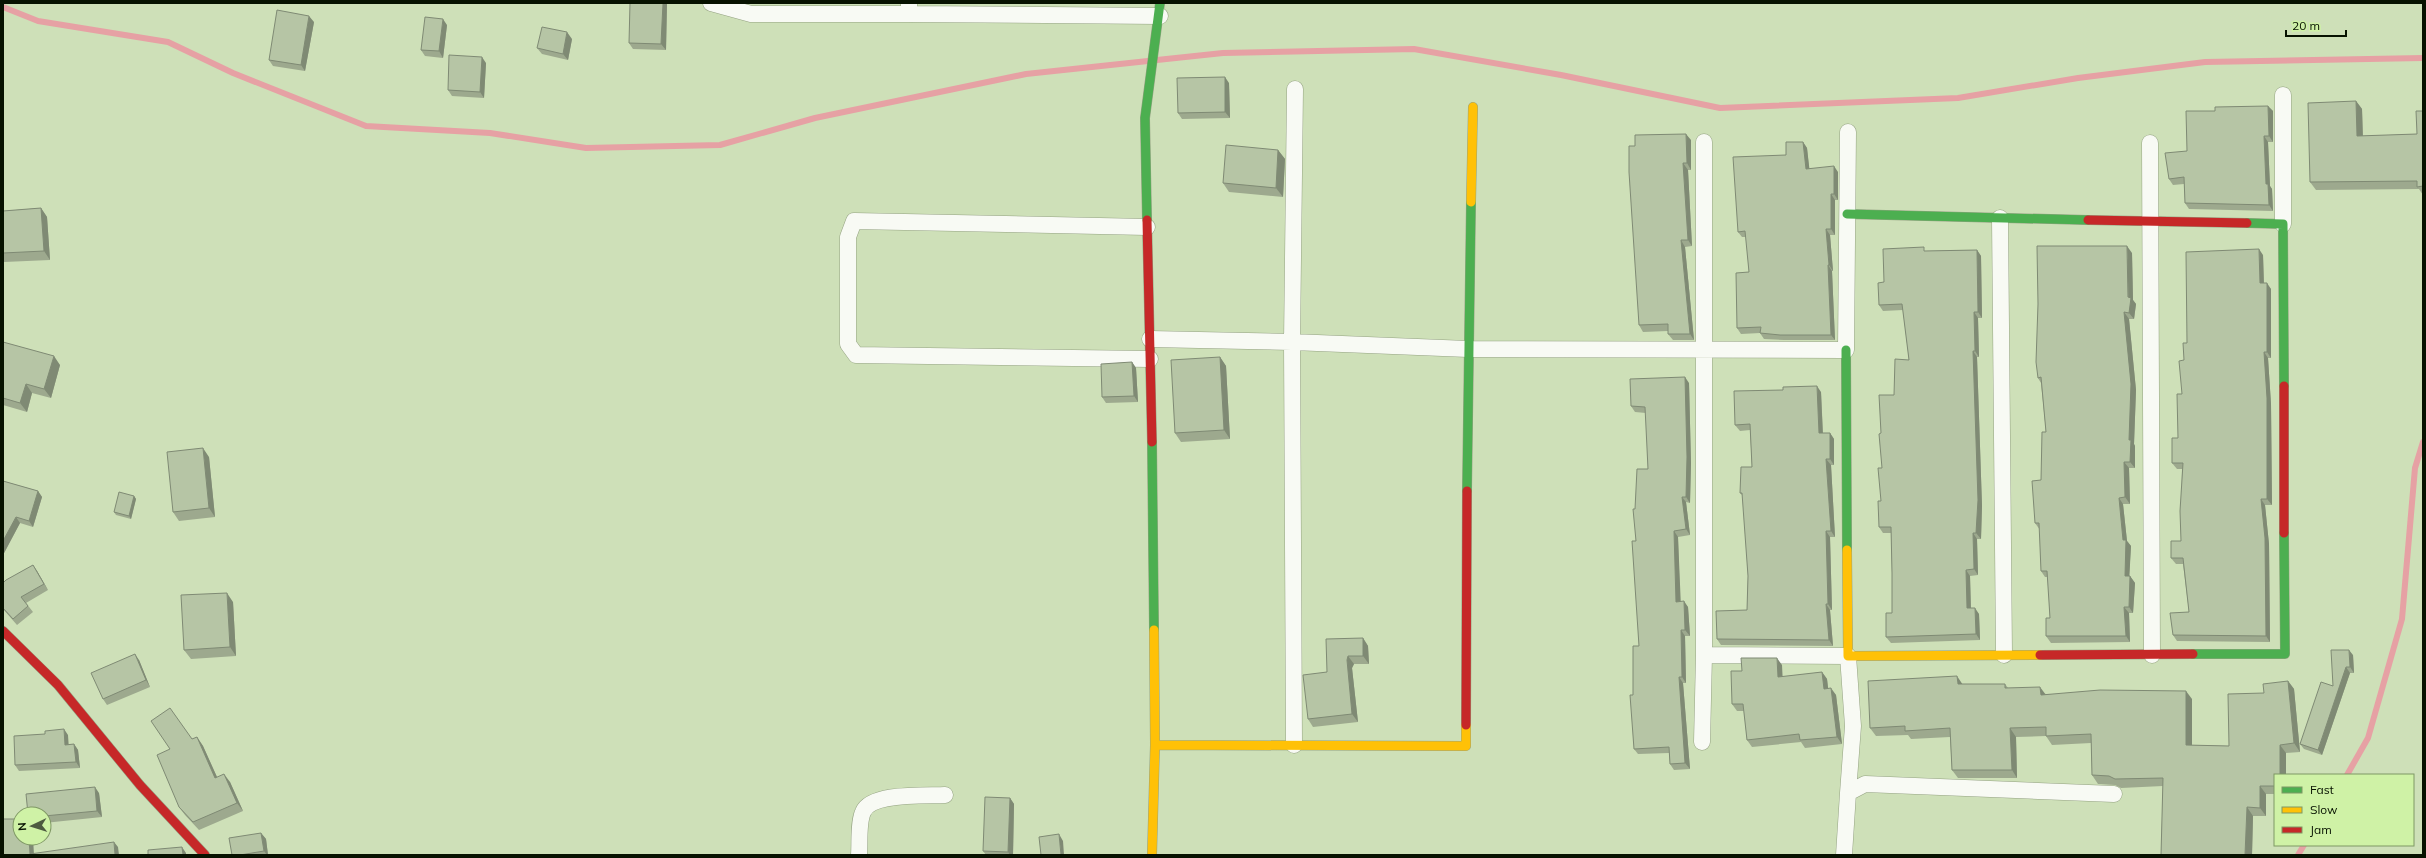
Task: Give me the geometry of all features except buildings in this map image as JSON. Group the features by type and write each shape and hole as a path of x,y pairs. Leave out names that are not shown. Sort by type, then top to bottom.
{"street":[{"path":"711,3 751,14 909,8 1160,10 1149,79 1146,118 1155,745 1152,855"},
{"path":"1294,745 1292,342 1295,89"},
{"path":"1704,656 2285,654 2283,95"},
{"path":"1155,745 1466,746 1468,350 1473,107"},
{"path":"1844,855 1853,726 1848,656 1846,350 1848,132"},
{"path":"1702,742 1704,656 1704,142"},
{"path":"2150,143 2152,655"},
{"path":"1847,214 2283,224"},
{"path":"2000,218 2004,655"},
{"path":"1148,227 854,221 848,237 848,344 856,355 1150,359"},
{"path":"1150,339 1292,342 1468,350 1705,348 1846,350"},
{"path":"3,631 58,685 140,786 205,855"},
{"path":"1848,793 1865,784 1872,784 2114,794"},
{"path":"860,855 863,812 868,804 880,799 945,795"}],"waterway":[{"path":"3,7 38,21 168,42 233,73 366,126 490,133 586,148 720,145 815,118 1026,74 1148,61"},
{"path":"1157,60 1223,53 1414,49 1561,75 1720,108 1958,98 2078,78 2205,62 2423,58"},
{"path":"2348,774 2368,738 2402,619 2415,468 2423,442"},
{"path":"2298,855 2303,846"}],"traffic: fast":[{"path":"1147,220 1145,118 1160,3"},
{"path":"1467,491 1471,202"},
{"path":"1847,214 2088,220"},
{"path":"2247,223 2283,224 2284,386"},
{"path":"1846,350 1847,550"},
{"path":"1152,442 1154,630"},
{"path":"2193,654 2285,654 2284,533"}],"traffic: slow":[{"path":"1471,202 1473,107"},
{"path":"1847,550 1848,656 2040,655"},
{"path":"1152,855 1155,745 1154,630"},
{"path":"1155,745 1466,746 1466,725"}],"traffic: jam":[{"path":"1147,220 1152,442"},
{"path":"2088,220 2247,223"},
{"path":"2284,386 2284,533"},
{"path":"1466,725 1467,491"},
{"path":"3,631 58,685 140,785 205,855"},
{"path":"2040,655 2193,654"}]}
